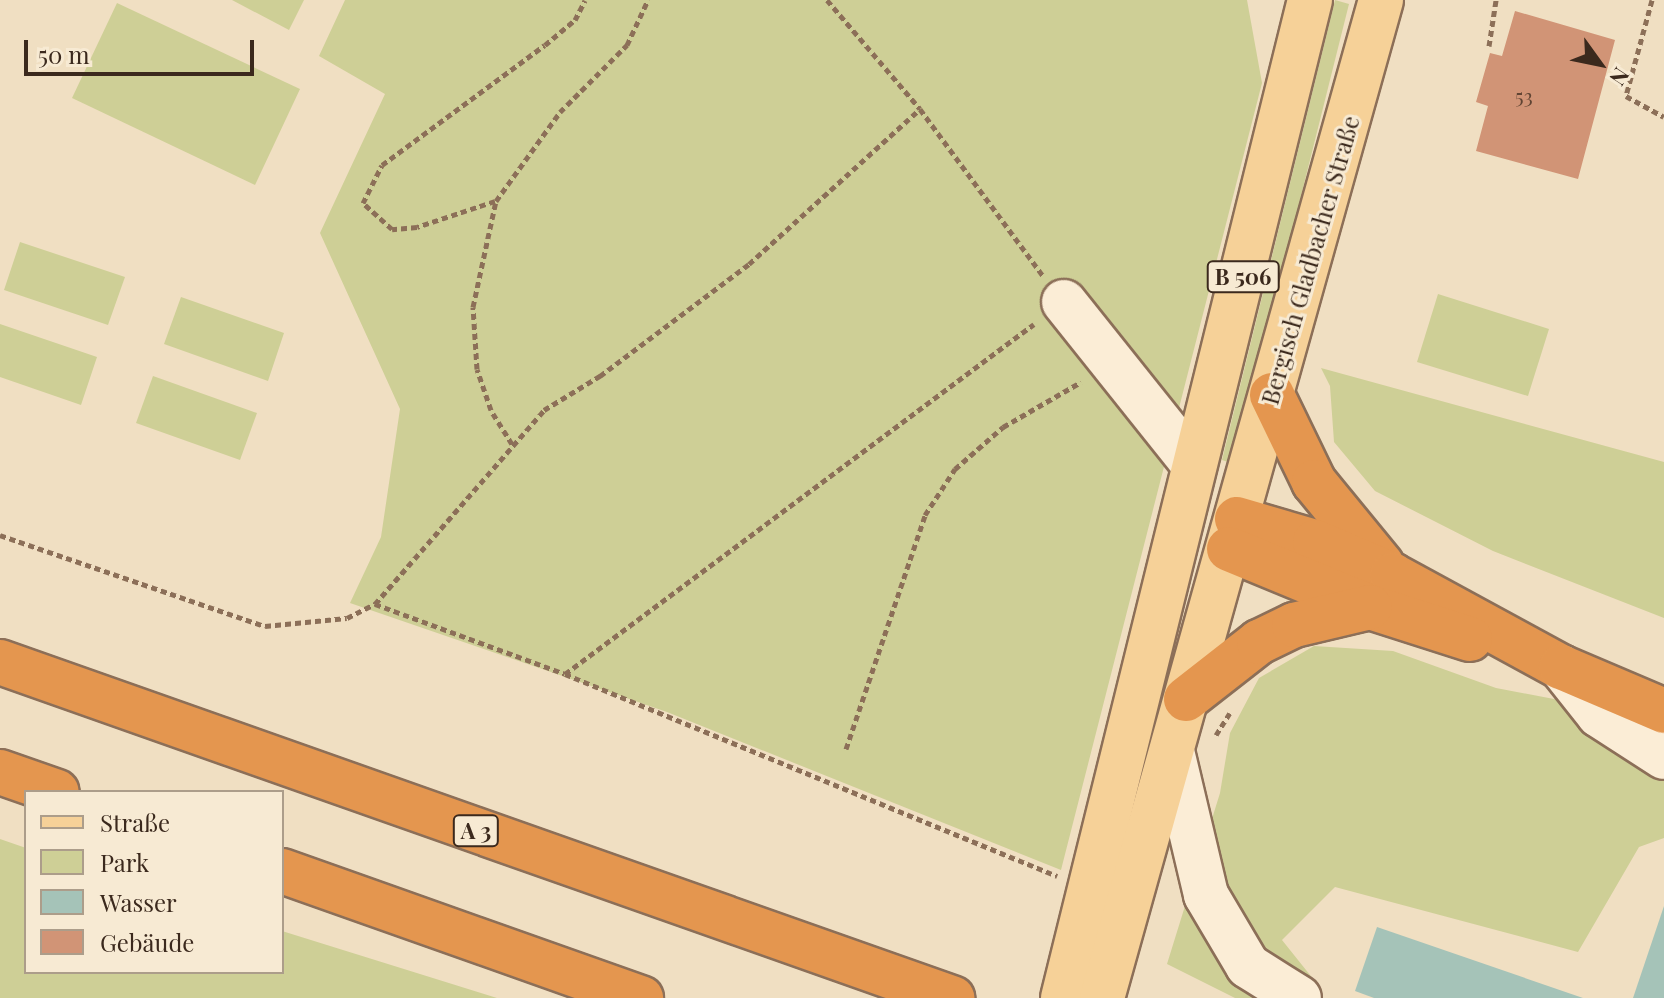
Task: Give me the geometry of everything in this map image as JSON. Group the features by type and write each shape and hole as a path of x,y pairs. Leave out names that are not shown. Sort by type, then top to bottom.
{"highway":[{"path":"1272,395 1314,482 1381,591"},
{"path":"1233,534 1315,542 1381,591 1664,711"},
{"path":"1186,699 1259,642 1381,591"},
{"name":"A 3","path":"0,662 952,998"},
{"path":"0,772 51,790"},
{"path":"284,872 641,998"}],"main road":[{"path":"1274,0 1280,12 1287,89"},
{"name":"Bergisch Gladbacher Straße","path":"1084,991 1091,890 1180,516 1310,0"},
{"name":"Bergisch Gladbacher Straße","path":"1084,991 1191,751 1186,699 1381,0"},
{"path":"1180,516 1233,534"}],"lane":[{"path":"1064,302 1194,465"},
{"path":"1561,667 1599,715 1664,757"},
{"path":"1191,751 1206,895 1248,966 1299,998"}],"path":[{"path":"496,201 417,227 392,229 363,203 382,165 545,45 575,20 585,0"},
{"path":"512,444 491,410 477,369 473,307 496,201 560,112 627,45 648,0"},
{"path":"565,674 1064,302 920,109 827,0"},
{"path":"1489,46 1496,0"},
{"path":"1652,0 1626,96 1664,117"},
{"path":"0,535 265,626 317,625 375,604 544,410 600,376 749,264 920,109"},
{"path":"846,749 925,515 955,469 1003,427 1111,362"},
{"path":"375,604 565,674 1091,890"},
{"path":"1191,751 1239,700"}],"green space":[{"path":"232,0 304,0 289,30"},
{"path":"345,0 1247,0 1262,83 1061,870 667,712 350,603 381,537 400,409 320,233 385,94 319,56"},
{"path":"1335,0 1349,4 1234,464 1222,460"},
{"path":"117,3 300,89 255,185 72,98"},
{"path":"20,242 125,277 108,325 4,290"},
{"path":"1438,294 1549,329 1528,396 1417,362"},
{"path":"181,297 284,333 268,381 164,344"},
{"path":"0,324 97,357 81,405 0,377"},
{"path":"1321,368 1664,462 1664,618 1493,551 1375,491 1334,442 1330,386"},
{"path":"153,376 257,413 240,460 136,423"},
{"path":"1314,646 1393,651 1496,688 1632,714 1664,728 1664,838 1639,847 1578,952 1335,887 1282,940 1322,990 1319,998 1235,998 1167,964 1220,793 1230,733 1259,678"},
{"path":"0,839 24,847 24,974 284,974 284,932 497,998 0,998"}],"water":[{"path":"1664,906 1664,998 1633,998"},
{"path":"1377,927 1583,998 1374,998 1355,991"}],"building":[{"path":"1515,11 1615,40 1578,179 1476,151 1488,106 1476,102 1490,53 1502,56"}]}
